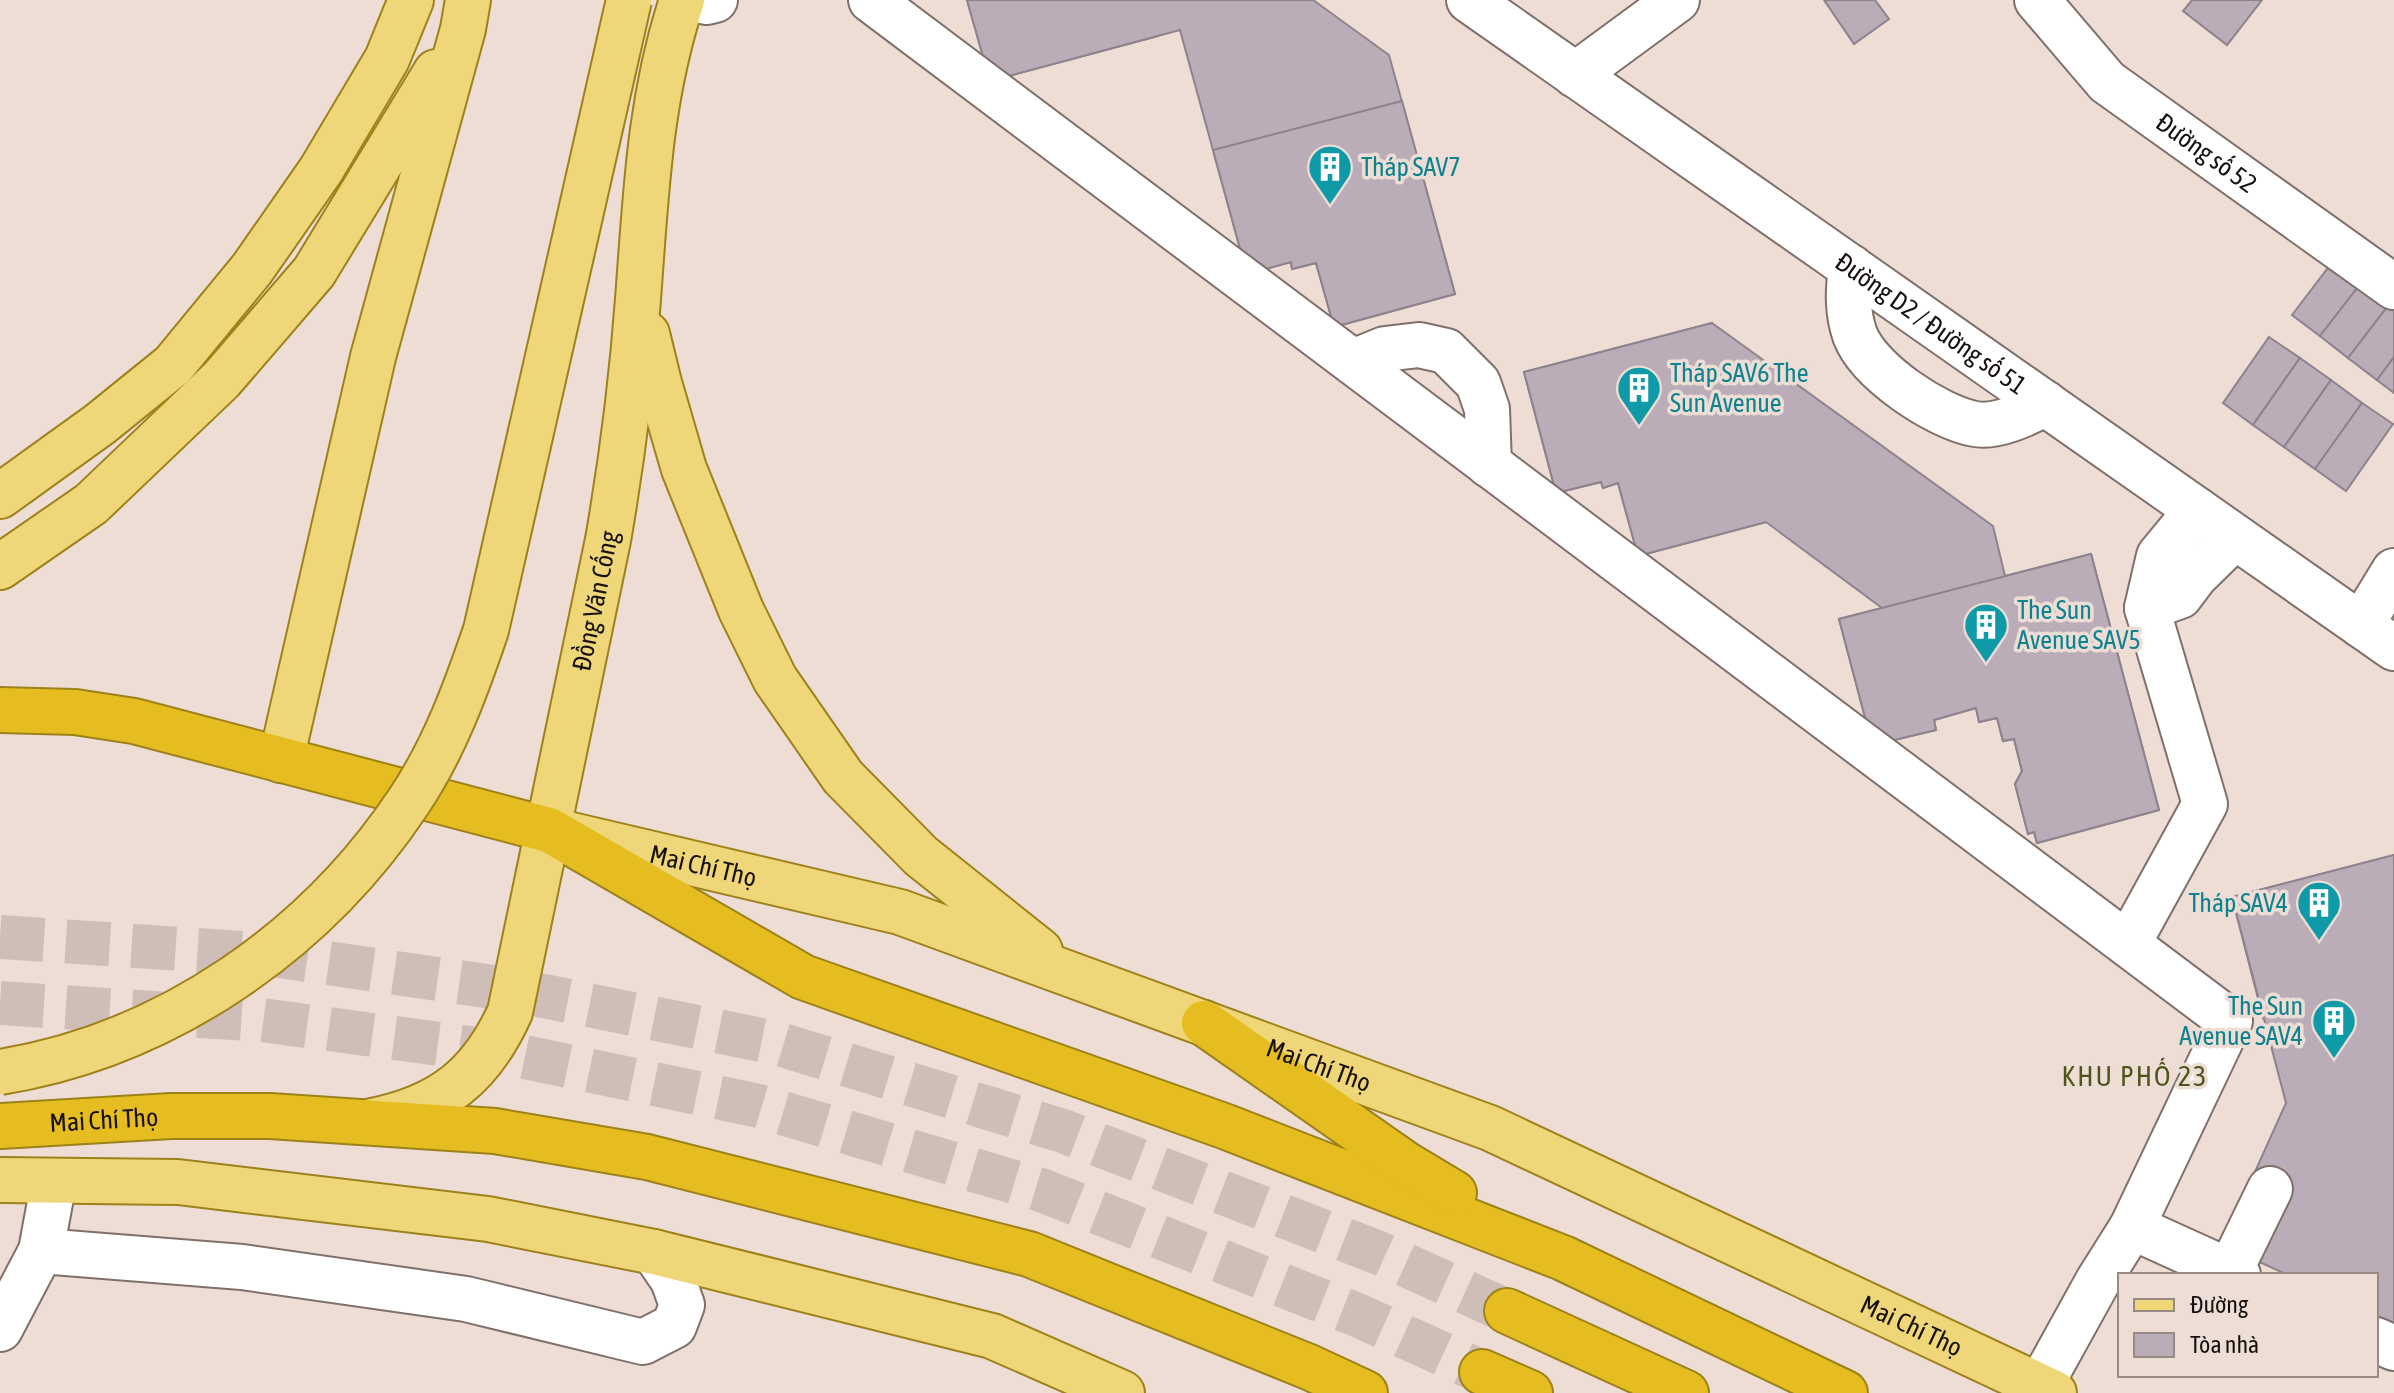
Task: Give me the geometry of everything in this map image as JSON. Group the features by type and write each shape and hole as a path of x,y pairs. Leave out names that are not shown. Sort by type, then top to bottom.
{"highway":[{"name":"Mai Chí Thọ","path":"0,710 75,712 134,721 549,830 803,977 1224,1126 1563,1258 1845,1393"},
{"path":"1204,1023 1404,1163 1563,1258"},
{"name":"Mai Chí Thọ","path":"0,1126 171,1116 270,1116 495,1131 647,1157 1029,1254 1309,1367 1365,1393"},
{"path":"1507,1311 1686,1393"},
{"path":"1482,1372 1530,1393"}],"main road":[{"path":"0,496 100,424 173,365 252,269 321,170 387,59 411,0"},
{"path":"0,1072 78,1053 134,1033 189,1006 240,974 288,938 333,896 374,850 410,799 441,745 466,689 486,630 629,0"},
{"name":"Đồng Văn Cống","path":"370,1121 401,1115 430,1104 457,1086 479,1065 497,1040 510,1012 619,477 631,383 648,154 657,97 682,0"},
{"path":"0,567 91,504 221,380 314,272 465,15"},
{"path":"281,760 373,357 465,15"},
{"path":"638,297 684,469 741,610 775,679 843,777 921,856 1070,974"},
{"name":"Mai Chí Thọ","path":"549,830 900,912 1490,1128 2047,1390"},
{"path":"0,1180 178,1182 488,1219 654,1252 992,1336 1122,1393"}],"street":[{"path":"698,0 715,0"},
{"path":"871,0 2230,1021 2132,1227 2098,1281 2047,1390"},
{"name":"Đường D2 / Đường số 51","path":"1469,0 2377,636"},
{"path":"1575,75 1677,0"},
{"name":"Đường số 52","path":"2037,0 2107,82 2394,287"},
{"path":"1851,267 1847,303 1855,337 1875,366 1938,412 1978,425 2023,416 2045,403"},
{"path":"1353,362 1385,349 1419,345 1446,351 1478,383 1487,409 1489,465"},
{"path":"2128,944 2205,804 2147,608 2159,556 2197,510"},
{"path":"2147,608 2180,596 2195,576 2235,537"},
{"path":"2377,636 2394,571"},
{"path":"0,1329 41,1251 54,1181"},
{"path":"2132,1227 2234,1273 2270,1189"},
{"path":"41,1251 242,1267 466,1299 643,1342 674,1326 682,1305 673,1280 654,1252"}],"building":[{"path":"967,0 1148,0 1158,36 990,81"},
{"path":"967,0 1313,0 1389,55 1455,294 1334,327 1316,263 1292,269 1291,262 1247,274 1180,30 990,81"},
{"path":"1824,0 1875,0 1889,19 1854,44"},
{"path":"2192,0 2262,0 2227,45 2183,11"},
{"name":"Tháp SAV7","path":"1402,101 1455,294 1334,327 1316,263 1292,269 1291,262 1247,274 1213,150"},
{"path":"2340,252 2368,274 2320,336 2292,315"},
{"path":"2368,274 2394,298 2348,358 2320,336"},
{"path":"2394,298 2394,357 2377,380 2348,358"},
{"name":"Tháp SAV6 The Sun Avenue","path":"1712,323 1766,522 1638,556 1618,483 1603,488 1601,482 1556,493 1524,372"},
{"path":"1712,323 1993,526 2005,576 2091,554 2159,810 2037,843 2034,832 2028,834 2015,784 2022,771 2014,739 2003,741 1997,718 1979,722 1976,708 1934,720 1936,730 1886,742 1871,740 1839,619 1882,608 1766,522 1638,556 1618,483 1603,488 1601,482 1556,493 1524,372"},
{"path":"2269,337 2300,358 2253,425 2223,403"},
{"path":"2394,357 2394,393 2377,380"},
{"path":"2300,358 2331,380 2284,447 2253,425"},
{"path":"2331,380 2362,403 2315,469 2284,447"},
{"path":"2362,403 2393,424 2346,491 2315,469"},
{"name":"The Sun Avenue SAV5","path":"2091,554 2159,810 2037,843 2034,832 2028,834 2015,784 2022,771 2014,739 2003,741 1997,718 1979,722 1976,708 1934,720 1936,730 1886,742 1871,740 1839,619"},
{"name":"Tháp SAV4","path":"2394,855 2394,1011 2390,996 2372,1001 2369,987 2326,997 2328,1008 2279,1021 2277,1014 2263,1018 2232,897"},
{"name":"The Sun Avenue SAV4","path":"2394,855 2394,1324 2378,1316 2378,1273 2284,1273 2222,1245 2286,1103 2232,897"}],"tunnel":[{"path":"0,937 272,955 514,990 776,1043 1063,1131 1379,1253 1507,1311"},
{"path":"0,1003 262,1020 506,1053 759,1106 1041,1190 1355,1314 1482,1372"}],"place":[{"name":"Tháp SAV7","path":"1330,206"},
{"name":"Tháp SAV6 The Sun Avenue","path":"1639,427"},
{"name":"The Sun Avenue SAV5","path":"1986,664"},
{"name":"Tháp SAV4","path":"2319,942"},
{"name":"The Sun Avenue SAV4","path":"2334,1060"}],"district":[{"name":"KHU PHỐ 23","path":"2135,1076"}]}
